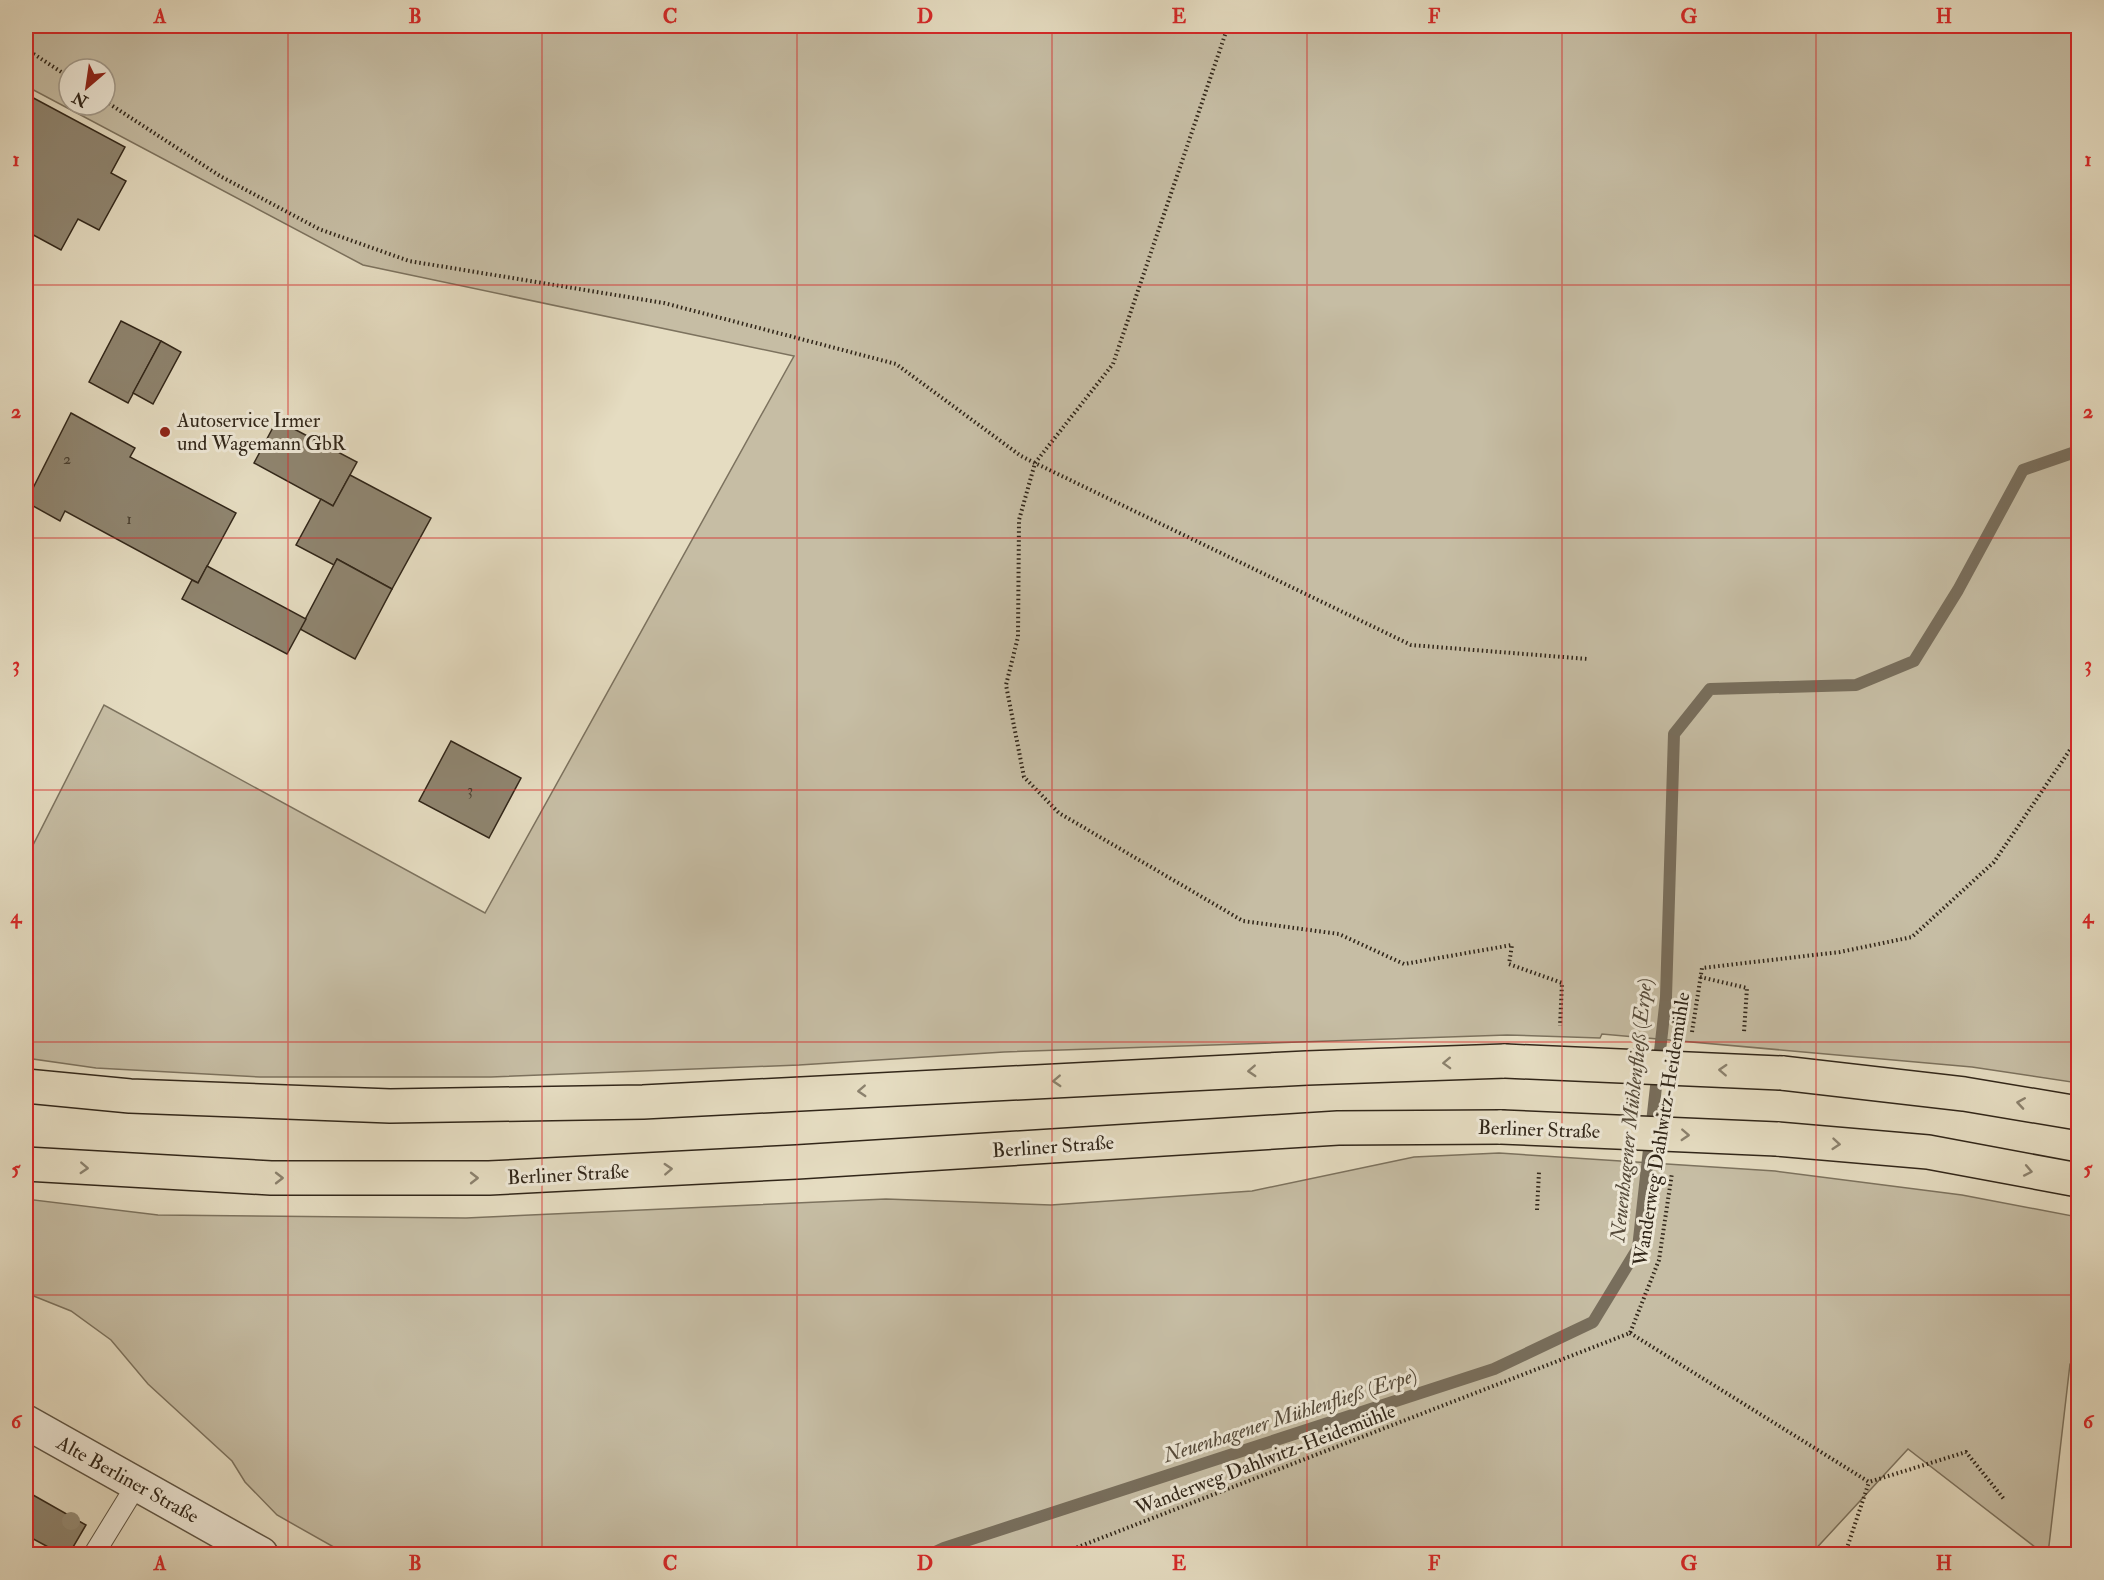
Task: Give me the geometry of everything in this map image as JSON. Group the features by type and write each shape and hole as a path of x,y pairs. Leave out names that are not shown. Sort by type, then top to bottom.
{"main road":[{"path":"26,1086 130,1096 390,1106 631,1102 1307,1068 1505,1061 1782,1073 1964,1094 2079,1113"},
{"name":"Berliner Straße","path":"26,1164 271,1178 489,1178 797,1162 1338,1128 1501,1126 1777,1139 1928,1152 2079,1180"}],"street":[{"name":"Alte Berliner Straße","path":"26,1422 261,1554"}],"lane":[{"path":"94,1554 136,1484"}],"path":[{"path":"1228,26 1113,364 1035,463 1019,520 1018,637 1006,686 1024,777 1059,813 1243,921 1339,934 1404,964 1512,945 1509,964 1562,983 1560,1026"},
{"path":"26,49 57,69"},
{"path":"117,109 220,176 319,229 409,261 664,303 896,364 1021,456 1411,645 1588,659"},
{"name":"Wanderweg Dahlwitz-Heidemühle","path":"1692,1036 1701,968 1840,952 1912,937 1994,862 2079,738"},
{"path":"1700,977 1747,988 1744,1040"},
{"name":"Wanderweg Dahlwitz-Heidemühle","path":"1060,1554 1630,1333 1659,1260 1673,1166"},
{"path":"1537,1210 1539,1172"},
{"path":"1630,1333 1869,1482 1966,1452 2004,1499"},
{"path":"1845,1554 1869,1482"}],"shaded area":[{"path":"26,26 2078,26 2078,1083 1972,1067 1602,1034 1600,1038 1507,1035 1004,1052 799,1065 491,1077 260,1077 96,1068 26,1058 26,859 104,705 485,913 794,356 363,265 84,117 117,117 117,57 57,57 57,102 26,86"},
{"path":"1499,1153 1775,1171 1962,1195 2078,1217 2078,1361 2070,1364 2048,1554 2044,1554 1908,1449 1811,1554 346,1554 277,1515 245,1482 232,1461 148,1384 111,1340 71,1311 26,1293 26,1199 158,1215 466,1218 886,1199 1051,1205 1252,1191 1414,1157"}],"building":[{"path":"26,94 57,111 57,117 69,117 125,147 111,173 126,181 99,230 78,219 61,250 26,231"},
{"path":"121,321 161,341 128,403 89,382"},
{"path":"161,341 181,352 153,404 133,393"},
{"path":"71,413 135,448 130,457 236,513 198,583 65,511 60,521 26,502"},
{"path":"277,420 357,462 333,506 254,463"},
{"path":"350,475 431,518 392,589 337,559 334,565 296,545 321,499 333,506"},
{"path":"337,559 392,589 355,659 300,629"},
{"path":"207,566 306,619 287,654 182,599 192,580 198,583"},
{"path":"451,741 521,778 489,838 419,801"},
{"path":"26,1491 86,1525 69,1554 61,1554 26,1535"}],"waterway":[{"name":"Neuenhagener Mühlenfließ (Erpe)","path":"931,1554 1494,1369 1593,1322 1638,1248 1666,997 1674,734 1710,689 1856,685 1914,661 1958,590 2023,470 2078,451"}],"place":[{"name":"Autoservice Irmer und Wagemann GbR","path":"165,432"}]}
